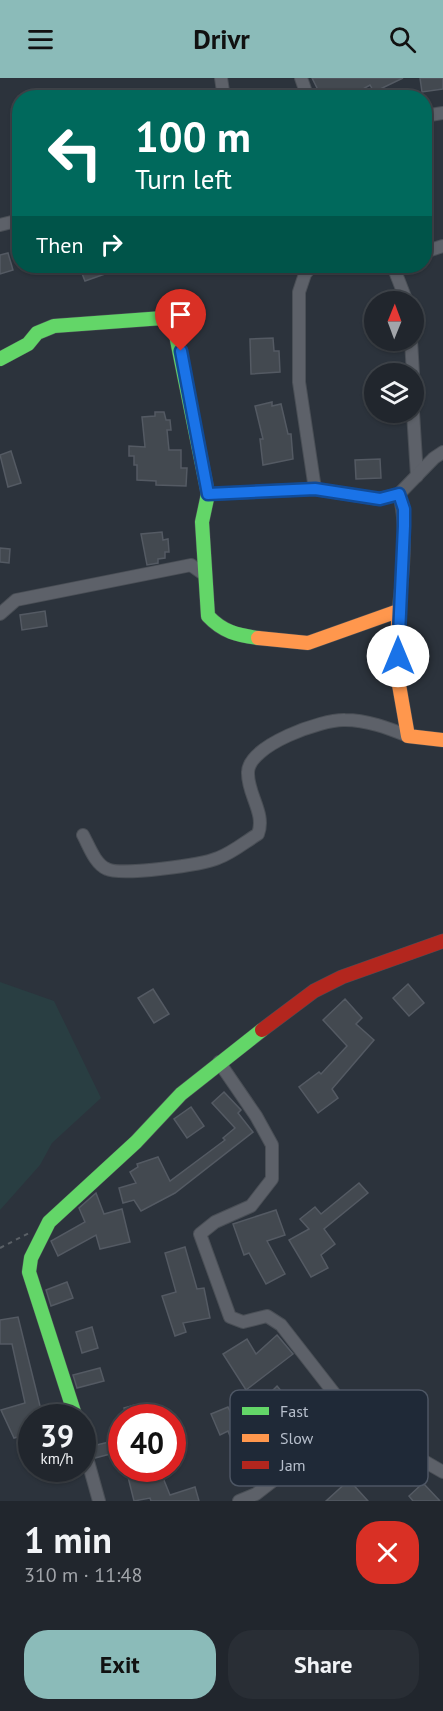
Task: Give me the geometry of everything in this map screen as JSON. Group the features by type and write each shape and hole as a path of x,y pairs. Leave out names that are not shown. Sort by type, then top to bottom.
{"street":[{"path":"306,273 299,292 299,382 315,489"},
{"path":"396,273 403,291"},
{"path":"0,359 28,344 38,333 54,326 163,318 175,330 181,351 208,494 202,522 208,616 217,626 234,635 308,643 398,612"},
{"path":"414,423 417,476"},
{"path":"208,494 315,489 380,499 399,494 434,458 443,452"},
{"path":"399,494 404,509 404,526 398,612 398,679 408,736"},
{"path":"0,603 191,566 205,575"},
{"path":"0,614 16,600"},
{"path":"83,835 97,861 107,870 177,867 217,859 258,834 261,819 249,785 248,770 251,760 267,746 325,722 346,720 381,725 408,736 443,740"},
{"path":"71,1404 29,1272 31,1258 49,1222 136,1142 181,1094 219,1062 314,992 342,977 443,941"},
{"path":"219,1062 256,1116 272,1146 272,1179 251,1206 214,1222 200,1234 230,1317 243,1322 267,1316 281,1324 332,1390"},
{"path":"428,1463 443,1472"},
{"path":"94,1482 99,1501"},
{"path":"238,1501 256,1494 266,1486"}],"path":[{"path":"0,1248 30,1232"}],"green space":[{"path":"0,982 54,1001 101,1098 52,1143 40,1165 0,1210"}],"building":[{"path":"312,78 403,78 378,90 373,90 370,85 361,90 318,90"},
{"path":"420,78 443,78 443,89 422,90"},
{"path":"8,253 12,270 0,274 0,255"},
{"path":"82,273 108,273 85,281"},
{"path":"273,338 274,351 279,351 280,372 251,374 250,339"},
{"path":"272,402 272,406 281,404 288,434 291,434 293,459 263,465 260,439 263,439 255,406"},
{"path":"155,412 164,412 166,420 170,420 171,430 167,430 169,450 181,450 181,468 187,468 186,486 156,485 156,481 137,480 137,465 134,465 134,456 129,456 129,446 145,447 142,417 155,416"},
{"path":"11,451 21,483 8,487 0,455"},
{"path":"380,459 381,478 356,479 355,460"},
{"path":"162,532 163,540 168,539 169,552 165,552 165,558 158,559 158,563 147,565 141,534"},
{"path":"0,548 10,549 9,563 0,562"},
{"path":"45,611 47,626 22,630 20,615"},
{"path":"408,984 424,1003 409,1016 393,998"},
{"path":"153,989 169,1014 154,1023 138,998"},
{"path":"345,999 362,1018 356,1024 374,1040 332,1089 338,1098 318,1113 299,1087 319,1072 321,1074 347,1046 323,1020"},
{"path":"224,1092 241,1110 238,1113 253,1132 175,1193 141,1211 134,1200 123,1203 119,1188 136,1183 130,1172 138,1167 137,1164 158,1157 170,1181 225,1140 223,1138 235,1128 212,1103"},
{"path":"191,1107 204,1126 187,1138 174,1119"},
{"path":"359,1183 368,1193 324,1229 335,1244 321,1255 328,1268 311,1277 289,1240 309,1229 300,1219 315,1207 321,1214"},
{"path":"96,1193 104,1214 122,1209 130,1242 100,1249 96,1235 58,1256 51,1241 85,1222 79,1208"},
{"path":"276,1210 285,1235 267,1241 285,1274 266,1284 249,1253 244,1255 233,1224"},
{"path":"185,1247 197,1289 204,1288 210,1318 183,1323 186,1332 175,1336 162,1296 176,1292 165,1253"},
{"path":"67,1282 73,1298 51,1306 46,1290"},
{"path":"18,1317 40,1404 22,1404 25,1403 12,1344 0,1344 0,1320"},
{"path":"92,1327 98,1348 82,1353 76,1332"},
{"path":"277,1335 293,1354 246,1390 223,1354 247,1339 256,1354"},
{"path":"100,1368 104,1381 77,1388 73,1375"},
{"path":"18,1405 18,1437 14,1438 1,1410"},
{"path":"228,1407 230,1436 228,1431 220,1435 211,1414"},
{"path":"108,1442 108,1455 96,1458 96,1445"},
{"path":"129,1482 165,1482 170,1495 195,1487 199,1501 151,1501 150,1498 134,1501"},
{"path":"342,1486 354,1486 368,1501 326,1501"},
{"path":"420,1486 426,1486 440,1501 413,1501 409,1496"}],"traffic: fast":[{"path":"0,359 28,344 37,333 54,326 163,318 175,330 208,494 202,522 208,616 219,626 231,632 258,638"},
{"path":"71,1404 29,1272 31,1258 49,1222 136,1142 181,1094 262,1030"}],"traffic: slow":[{"path":"258,638 308,643 398,611 398,679 408,736 443,740"}],"traffic: jam":[{"path":"262,1030 314,991 342,977 443,941"}],"route":[{"path":"181,351 208,494 252,490 315,489 380,499 399,494 404,509 404,526 398,610 398,656"}]}
